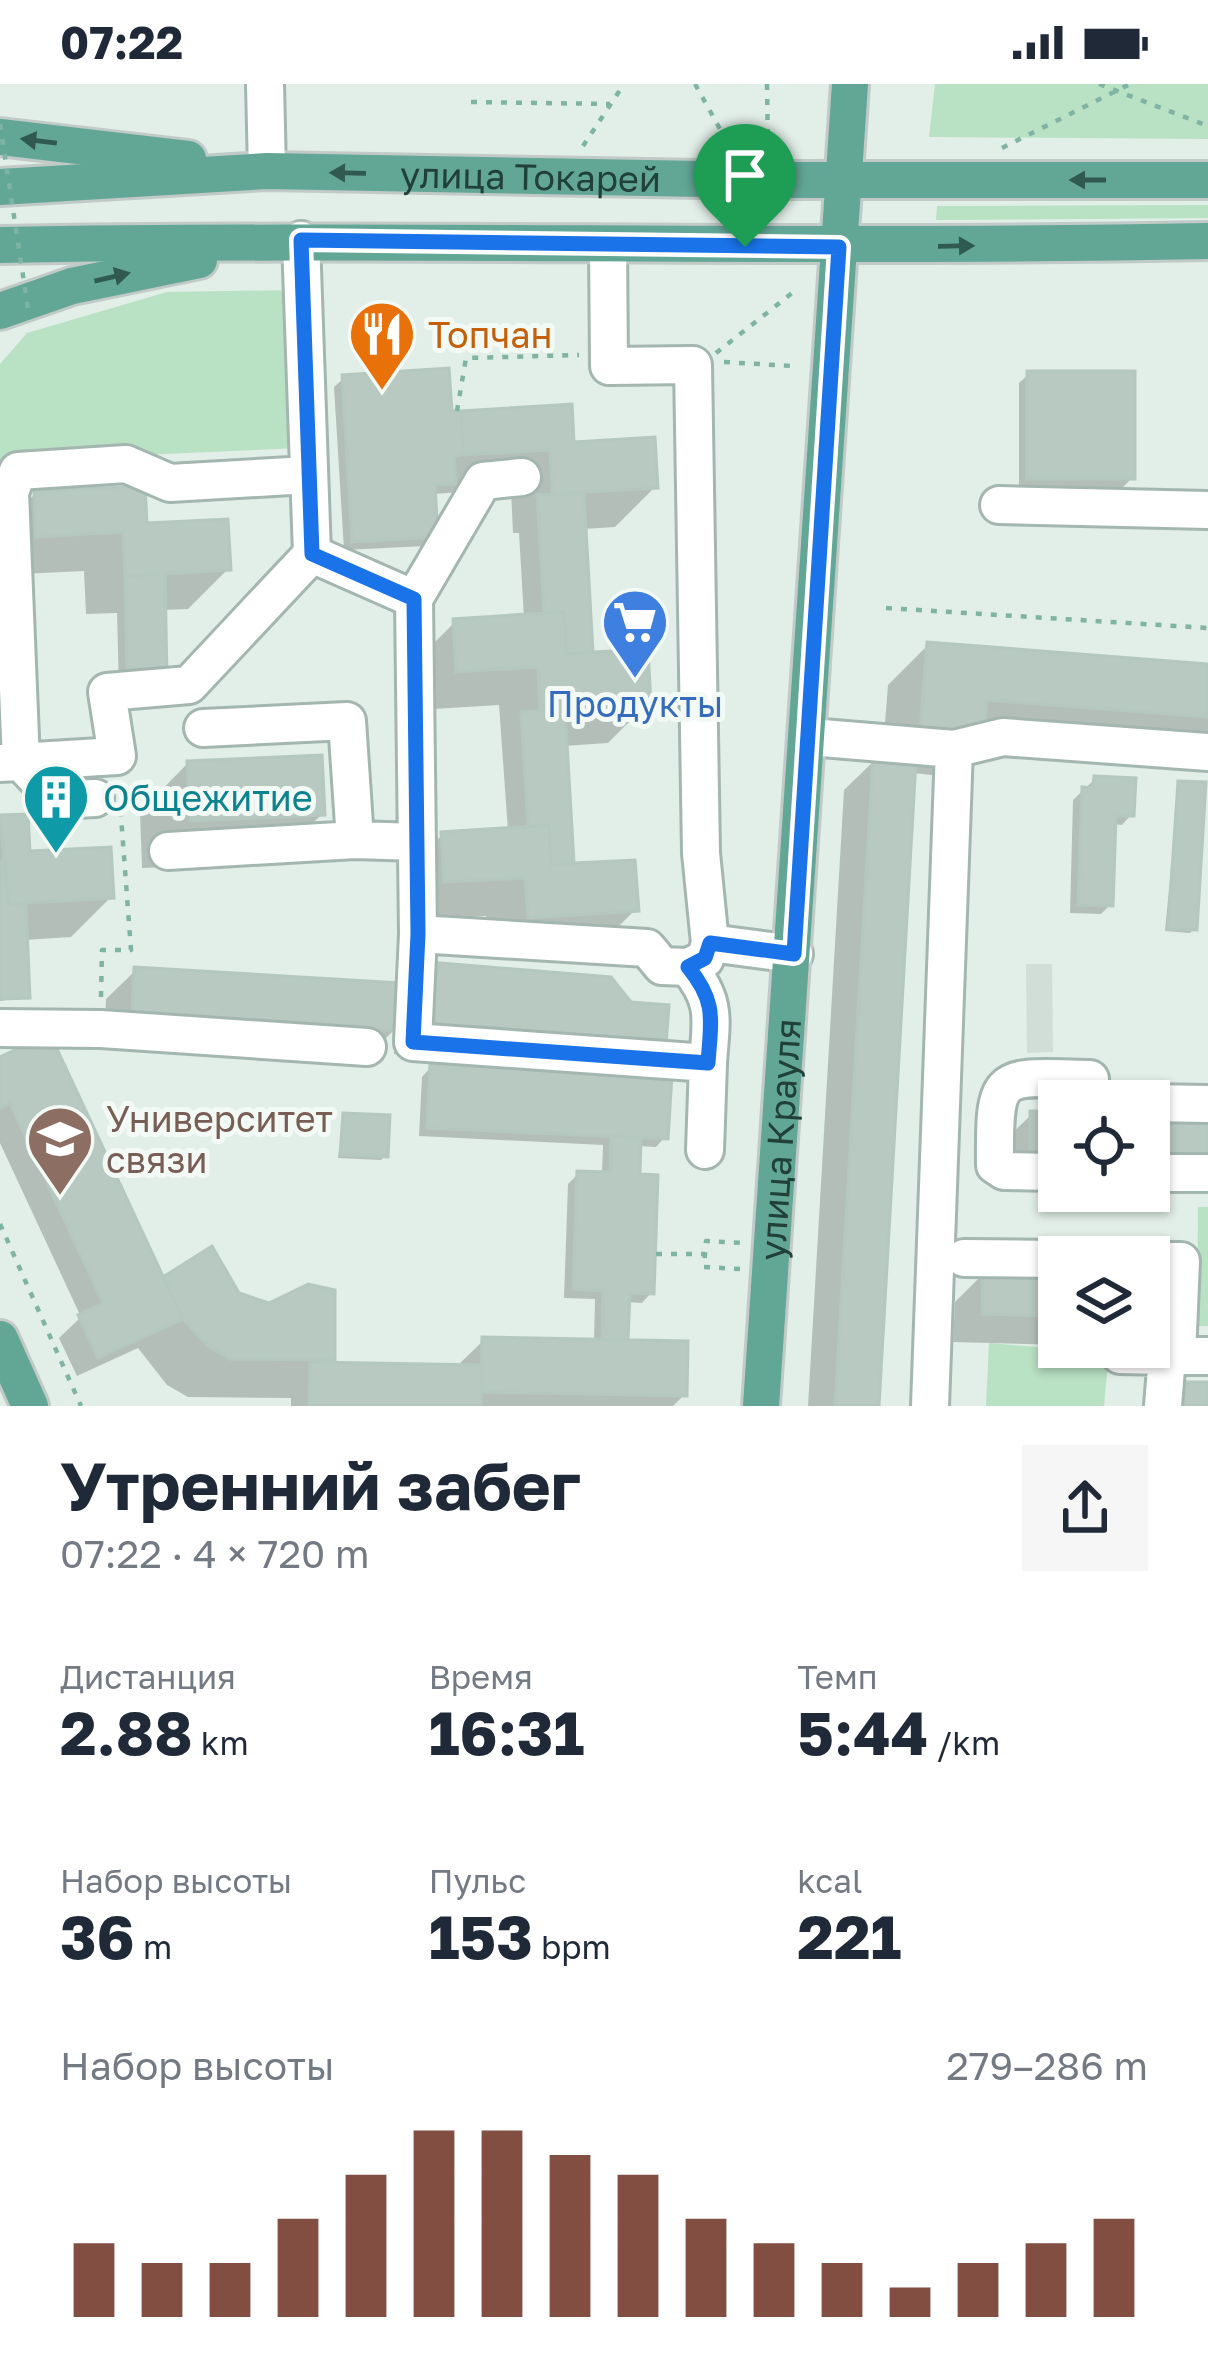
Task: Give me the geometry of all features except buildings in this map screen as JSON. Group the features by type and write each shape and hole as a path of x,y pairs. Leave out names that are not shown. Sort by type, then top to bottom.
{"main road":[{"name":"улица Крауля","path":"760,1406 810,736 850,84"},
{"path":"0,137 186,158 252,172"},
{"name":"улица Токарей","path":"0,187 252,172 1208,180"},
{"path":"15,313 72,286 170,264 268,251 301,240"},
{"name":"улица Токарей","path":"0,245 301,240 839,247 1208,241"},
{"path":"0,1339 30,1406"}],"street":[{"path":"252,172 265,84"},
{"path":"11,763 117,756 107,692 188,685 312,554 301,240"},
{"path":"608,244 609,366 693,365 699,955 711,1008 705,1150"},
{"path":"11,763 10,492 18,471 126,464 170,483 308,475"},
{"path":"522,477 483,481 414,599 418,934 413,1042 708,1063"},
{"path":"999,505 1208,510"},
{"path":"312,554 414,599"},
{"path":"203,728 347,721 355,840"},
{"path":"810,736 954,749 1003,737 1208,752"},
{"path":"931,1406 954,749"},
{"path":"11,763 57,800 95,798"},
{"path":"168,851 355,840 417,842"},
{"path":"418,934 646,948 662,966 699,955 794,954"},
{"path":"0,1028 100,1029 367,1047"},
{"path":"1038,1172 1004,1171 995,1166 994,1100 1006,1083 1018,1078 1090,1080"},
{"path":"941,1100 994,1100"},
{"path":"1170,1103 1208,1104"},
{"path":"1170,1173 1208,1173"},
{"path":"964,1258 1038,1259"},
{"path":"1162,1406 1184,1356 1180,1262 1170,1262"}],"path":[{"path":"583,146 624,84"},
{"path":"695,84 731,150"},
{"path":"767,84 768,151"},
{"path":"1099,84 1208,126"},
{"path":"1001,148 1130,84"},
{"path":"471,102 610,104"},
{"path":"0,124 15,313"},
{"path":"792,366 724,363 717,352 796,290"},
{"path":"457,411 466,358 609,355"},
{"path":"886,608 1208,628"},
{"path":"100,1029 102,950 131,950 117,756"},
{"path":"0,1224 81,1406"},
{"path":"746,1270 704,1267 706,1241 747,1243"},
{"path":"656,1254 705,1254"}],"shaded area":[{"path":"1026,964 1052,964 1053,1052 1027,1053"}],"green space":[{"path":"935,84 1208,84 1208,139 929,137"},
{"path":"1208,205 1208,218 936,220 937,206"},
{"path":"296,290 300,448 1,461 0,564 0,364 27,333 167,292"},
{"path":"1198,1207 1208,1207 1208,1326 1197,1326"},
{"path":"989,1343 1038,1347 1038,1368 1108,1368 1104,1406 986,1406"}],"place":[{"name":"Топчан","path":"382,393"},
{"name":"Продукты","path":"635,681"},
{"name":"Общежитие","path":"56,856"},
{"name":"Университет связи","path":"60,1198"}],"route":[{"path":"301,240 745,247 839,247 794,954 710,943 705,958 688,967 707,991 711,1008 708,1063 413,1042 418,934 414,599 312,554 301,240"}]}
